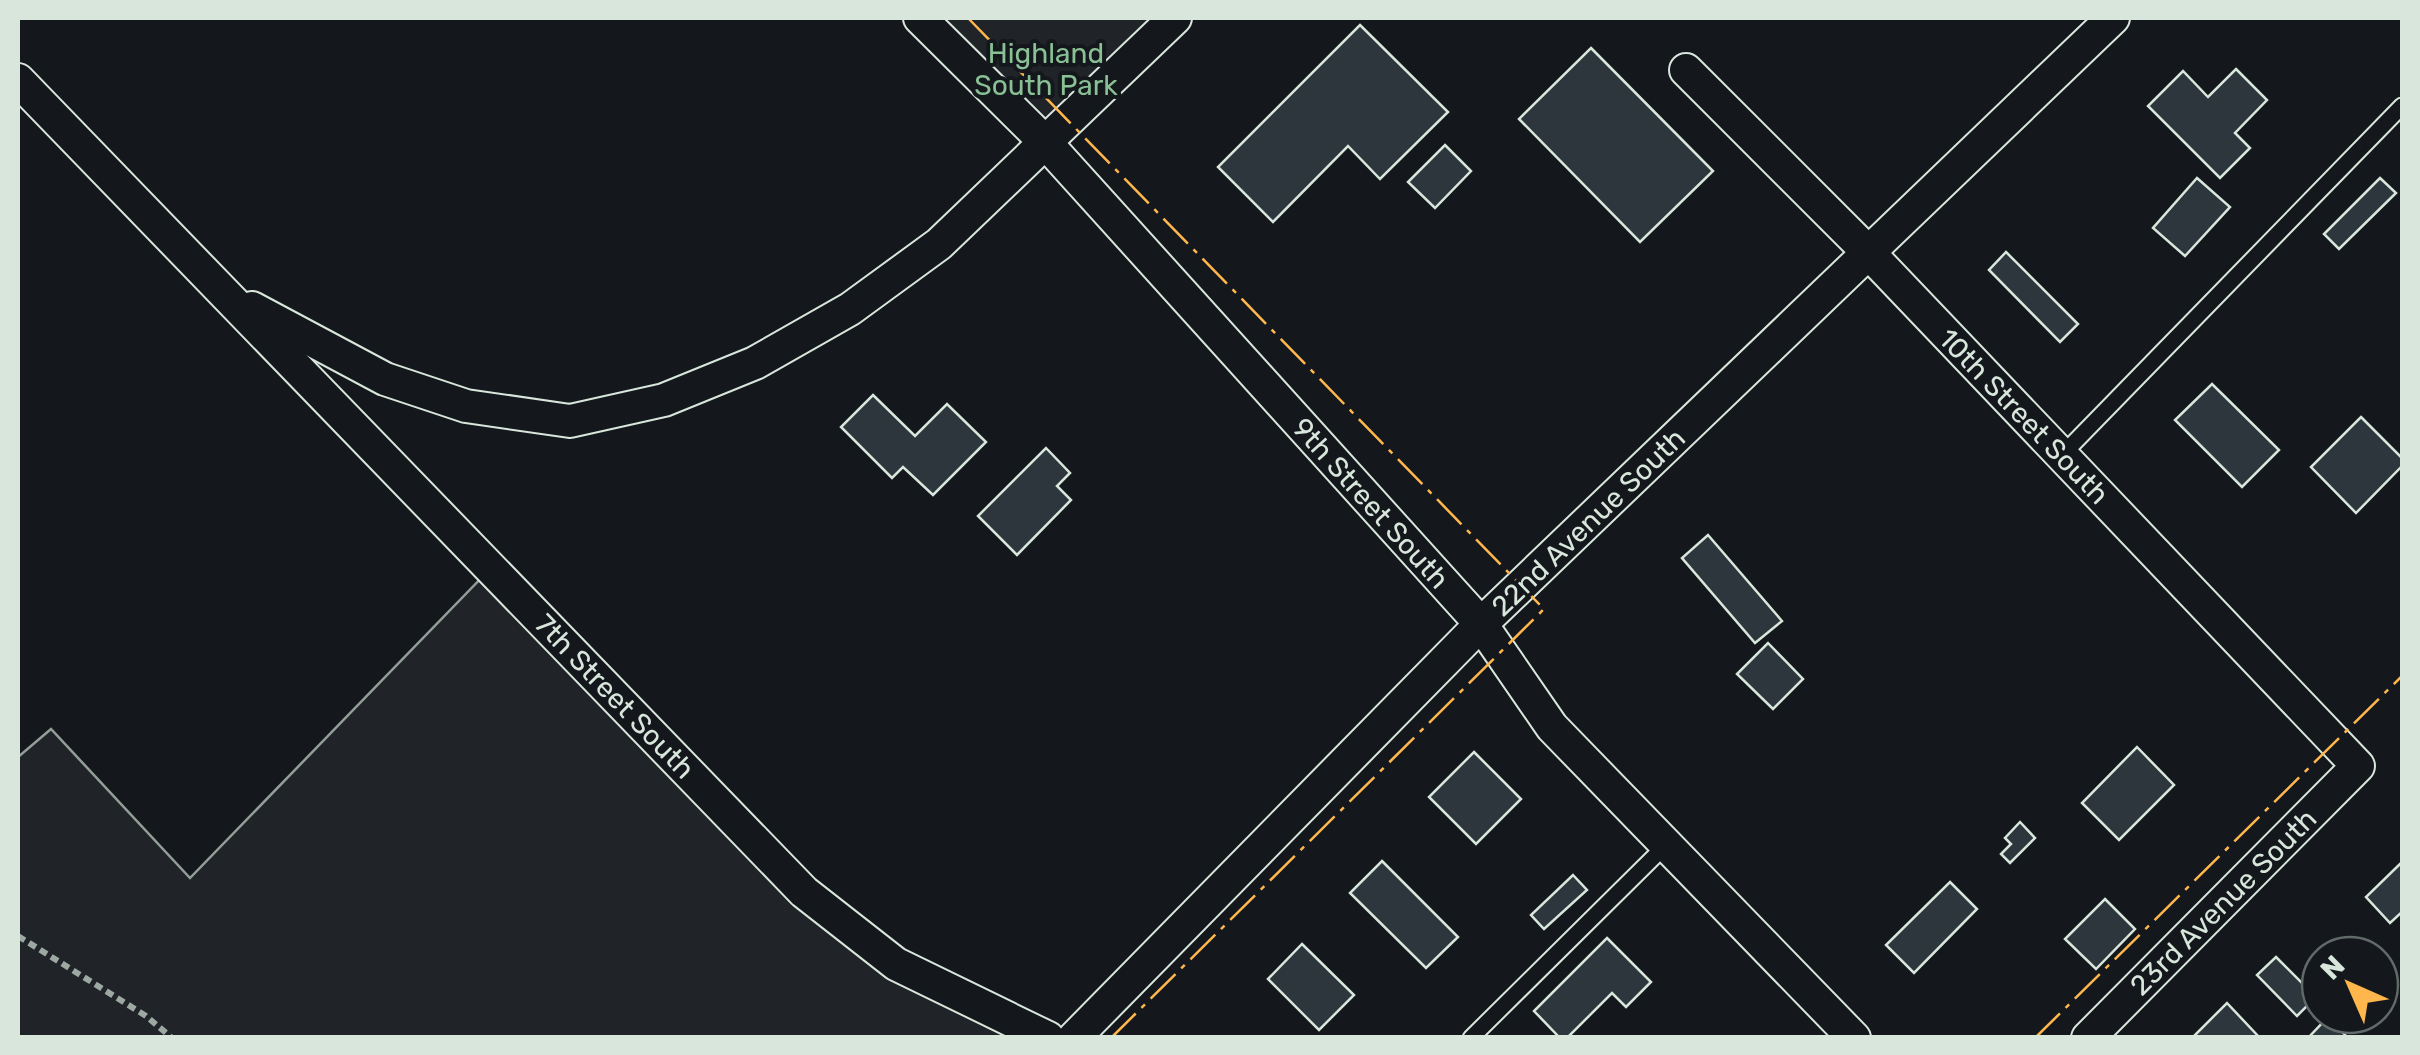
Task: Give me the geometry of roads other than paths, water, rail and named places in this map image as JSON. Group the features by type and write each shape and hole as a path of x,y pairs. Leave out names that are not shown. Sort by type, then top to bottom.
{"street":[{"name":"9th Street South","path":"920,18 1046,143 1481,624 1552,727 1854,1038"},
{"path":"226,294 385,379 466,406 570,420 664,400 756,363 850,309 939,244 1175,18"},
{"name":"22nd Avenue South","path":"1074,1038 1481,624 2113,18"},
{"name":"10th Street South","path":"1686,70 1869,253 2358,766"},
{"name":"7th Street South","path":"18,80 804,892 896,964 1048,1038"},
{"name":"23rd Avenue South","path":"2088,1038 2358,766"}],"lane":[{"path":"2062,455 2402,106"},
{"path":"1471,1038 1666,844"}],"park label":[{"name":"Highland South Park","path":"1046,69"}]}
